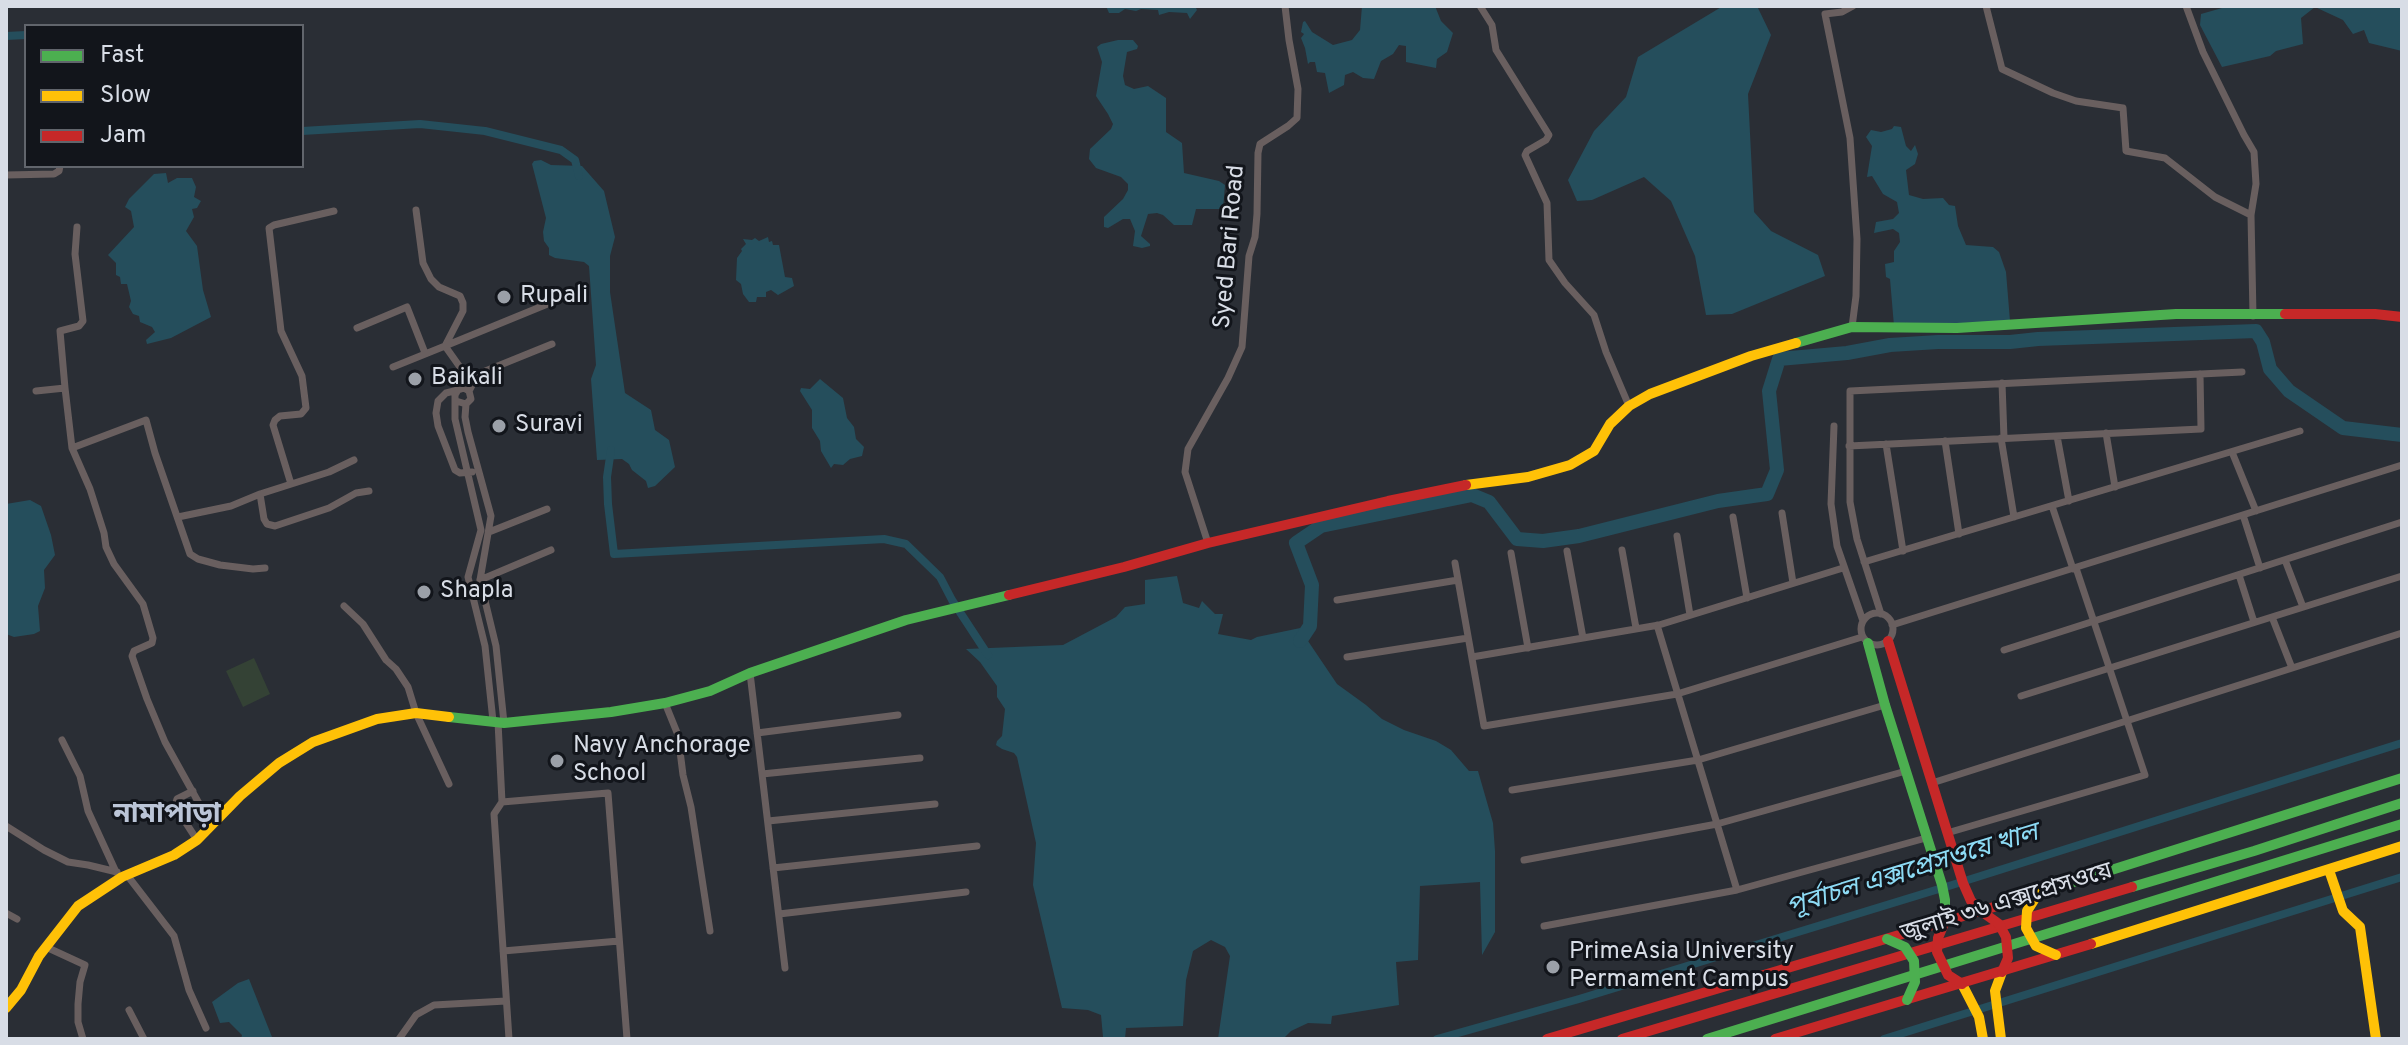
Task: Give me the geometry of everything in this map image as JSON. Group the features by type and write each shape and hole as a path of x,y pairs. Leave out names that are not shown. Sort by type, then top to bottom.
{"main road":[{"path":"6,1008 21,990 46,947 78,906 122,875 174,855 197,840 240,796 279,763 313,742 377,719 416,713 498,722 611,712 665,703 710,691 750,673 906,620 1388,501 1489,481 1528,477 1570,465 1594,451 1610,424 1629,406 1650,394 1751,356 1852,327 1957,328 2176,314 2375,314 2402,317"},
{"path":"1865,640 1945,900 1945,921 1938,938 1937,952 1948,975 1962,984 1975,1006 1983,1033"},
{"path":"1888,641 1967,894 1981,911 1999,924 2006,937 2008,958 1995,991 2001,1039"},
{"path":"1547,1039 1981,911 2402,778"},
{"name":"জুলাই ৩৬ এক্সপ্রেসওয়ে","path":"1622,1039 2254,851 2402,803"},
{"name":"জুলাই ৩৬ এক্সপ্রেসওয়ে","path":"1707,1039 2402,824"},
{"path":"1775,1039 2145,928 2402,846"},
{"path":"2329,870 2343,911 2360,927 2376,1039"},
{"path":"2039,892 2025,916 2026,928 2036,946 2056,955"},
{"path":"1887,939 1905,947 1914,961 1915,982 1907,1000"}],"street":[{"name":"Syed Bari Road","path":"1208,543 1185,472 1188,449 1242,347 1249,256 1255,237 1260,144 1297,118 1298,89 1285,6"},
{"path":"1480,6 1492,25 1496,50 1549,135 1525,155 1547,203 1549,260 1594,315 1629,406"},
{"path":"1852,327 1857,239 1850,138 1825,14 1842,12 1853,6"},
{"path":"1986,6 2002,69 2076,101 2123,108 2126,151 2165,158 2215,197 2251,215"},
{"path":"2186,6 2203,52 2254,152 2256,184 2251,215 2253,316"},
{"path":"6,175 54,174 60,168"},
{"path":"416,210 423,263 431,279 439,287 460,296 463,303 463,311 445,346"},
{"path":"291,484 273,425 280,416 301,414 306,408 302,376 281,331 269,228 334,211"},
{"path":"77,227 75,254 83,321 79,326 60,331 59,335 72,448 90,489 106,547 114,564 143,604 153,638 152,643 134,651 132,656 165,742 211,825"},
{"path":"393,367 550,303"},
{"path":"357,328 407,307 425,353"},
{"path":"498,722 485,646 468,577 481,530 455,419 455,395 478,374 552,344"},
{"path":"445,346 467,377 464,390"},
{"path":"1881,614 1864,562 1850,502 1850,391 2242,372"},
{"path":"1849,446 2201,429 2200,374"},
{"path":"2002,383 2003,438 2014,517"},
{"path":"36,391 65,388"},
{"path":"464,390 471,399 466,404 465,417 491,516 480,580 496,646 502,802 494,814 509,1039"},
{"path":"464,390 446,393 438,401 438,426 455,470 468,474 477,471"},
{"path":"456,401 466,404"},
{"path":"72,448 146,420 190,554 220,565 265,568"},
{"path":"1834,426 1831,504 1837,546 1863,621 1861,629 1865,640"},
{"path":"1864,562 2300,431"},
{"path":"2106,433 2115,487"},
{"path":"2057,436 2069,501"},
{"path":"1945,441 1959,534"},
{"path":"1886,444 1903,551"},
{"path":"2232,452 2256,511"},
{"path":"178,517 231,506 354,460"},
{"path":"1892,625 2402,465"},
{"path":"260,494 264,519 267,524 275,526 329,508 356,493 369,491"},
{"path":"1831,504 1850,502"},
{"path":"1947,833 2145,775 2052,506"},
{"path":"489,532 547,509"},
{"path":"1782,513 1793,583"},
{"path":"2243,515 2260,568"},
{"path":"1733,517 1747,598"},
{"path":"2004,650 2402,522"},
{"path":"1677,536 1690,615"},
{"path":"480,580 551,550"},
{"path":"1622,550 1636,628"},
{"path":"1567,551 1583,638"},
{"path":"1511,553 1528,648"},
{"path":"473,558 484,560"},
{"path":"2285,560 2303,607"},
{"path":"1455,563 1484,726 1677,694 1865,640 1880,645 1888,641 1892,634 1889,618 1873,613 1863,621"},
{"path":"1472,657 1657,625 1843,568"},
{"path":"2239,575 2254,622"},
{"path":"2021,696 2402,576"},
{"path":"1337,600 1458,580"},
{"path":"344,606 363,624 408,687 416,713 449,784"},
{"path":"478,616 488,613"},
{"path":"2272,617 2292,668"},
{"path":"1657,625 1737,890"},
{"path":"1932,783 2402,633"},
{"path":"1347,657 1468,638"},
{"path":"485,646 496,646"},
{"path":"750,673 785,968"},
{"path":"665,703 678,735 710,931"},
{"path":"1512,790 1698,760 1885,705"},
{"path":"757,733 898,715"},
{"path":"62,740 80,776 88,811 122,875 174,936 189,990 206,1028"},
{"path":"762,774 920,758"},
{"path":"1524,860 1717,824 1906,771"},
{"path":"193,791 177,799 175,806 197,840"},
{"path":"502,802 608,793 627,1039"},
{"path":"768,821 935,804"},
{"path":"6,826 68,862 122,875"},
{"path":"1544,926 1737,890 1926,838"},
{"path":"773,868 977,846"},
{"path":"779,914 966,892"},
{"path":"6,913 17,919"},
{"path":"503,951 619,941"},
{"path":"46,947 85,965 78,1004 78,1022 83,1039"},
{"path":"399,1039 416,1015 434,1005 506,1001"},
{"path":"129,1010 144,1039"}],"green space":[{"path":"254,658 270,694 243,707 226,671"}],"water":[{"path":"1106,6 1195,6 1197,10 1190,19 1187,13 1159,15 1158,10 1125,9 1119,13 1109,13"},
{"path":"1362,6 1435,6 1441,21 1453,33 1447,52 1437,59 1436,68 1406,62 1406,46 1399,45 1393,54 1381,61 1374,79 1363,78 1353,72 1345,75 1344,85 1329,93 1325,73 1317,72 1315,62 1308,64 1301,38 1304,34 1301,32 1303,22 1312,32 1333,45 1352,40 1360,30"},
{"path":"1723,6 1757,6 1771,35 1748,94 1754,212 1771,231 1818,255 1825,276 1732,314 1706,315 1695,256 1671,201 1644,177 1592,200 1577,201 1568,180 1594,131 1626,97 1638,57"},
{"path":"2229,6 2402,6 2402,51 2369,43 2364,30 2353,34 2343,20 2315,7 2301,18 2303,44 2276,51 2270,56 2222,67 2200,25 2201,14"},
{"path":"1118,40 1133,40 1138,46 1127,52 1123,76 1125,85 1134,89 1148,86 1166,98 1166,132 1182,143 1184,173 1225,185 1223,209 1196,209 1192,225 1174,225 1163,215 1148,214 1141,236 1150,246 1142,248 1133,246 1135,231 1130,219 1104,227 1104,217 1123,199 1128,184 1121,177 1096,168 1089,159 1090,149 1113,124 1096,96 1102,62 1097,47"},
{"path":"1894,126 1901,127 1906,146 1911,151 1915,145 1918,154 1915,164 1906,170 1909,195 1923,199 1943,198 1949,205 1955,206 1958,226 1966,245 1993,247 1999,252 2006,272 2010,321 1894,326 1890,279 1886,277 1885,264 1894,262 1894,251 1900,242 1899,233 1893,229 1874,233 1876,222 1893,219 1899,213 1897,202 1883,194 1872,176 1867,177 1872,146 1866,137 1871,130 1881,132"},
{"path":"541,160 551,165 582,166 604,191 615,237 610,256 610,292 625,393 651,410 655,430 669,440 675,467 655,486 648,488 646,481 622,459 597,460 591,379 596,365 589,266 584,262 549,255 543,232 546,218 532,164"},
{"path":"166,173 168,183 177,178 192,178 196,187 194,197 201,201 197,208 192,209 194,217 186,231 197,246 203,290 211,317 171,338 147,344 146,340 155,332 133,314 129,307 131,301 127,284 121,284 120,277 116,275 116,263 108,255 134,227 131,211 125,207 129,199 154,174"},
{"path":"768,237 773,245 779,245 785,277 792,278 794,286 778,295 771,290 766,292 766,297 757,297 756,302 749,302 736,280 737,258 746,244 743,239 755,238 759,241"},
{"path":"820,379 843,398 856,439 864,447 862,456 850,459 843,465 834,464 831,468 812,428 812,410 800,391 801,388 810,389"},
{"path":"30,500 41,506 55,555 44,570 45,588 38,606 40,631 14,637 6,634 6,504"},
{"path":"1177,576 1183,603 1199,608 1202,601 1215,614 1223,614 1218,634 1251,640 1310,626 1308,641 1337,684 1382,719 1436,741 1451,750 1469,771 1478,771 1493,823 1495,851 1495,932 1482,955 1480,882 1420,886 1418,960 1396,962 1399,1005 1332,1016 1331,1024 1308,1023 1291,1031 1283,1039 1218,1039 1230,956 1225,947 1211,940 1193,951 1186,980 1183,1026 1126,1028 1125,1039 1103,1037 1101,1015 1088,1010 1062,1008 1033,885 1036,843 1017,757 996,745 1002,736 1005,709 997,697 997,686 966,649 1063,645 1116,617 1125,607 1145,604 1145,580"},
{"path":"249,979 272,1037 286,1039 241,1039 242,1035 229,1022 220,1023 212,1002 238,983"}],"waterway":[{"path":"6,36 24,35"},
{"path":"304,131 420,124 485,131 561,150 575,160 579,176"},
{"path":"1300,641 1310,626 1312,585 1296,543 1321,526 1472,495 1489,502 1517,539 1543,541 1579,536 1718,501 1767,494 1777,470 1769,391 1779,359 1938,342 2010,342 2256,331 2263,342 2270,369 2289,391 2343,428 2402,435"},
{"path":"611,450 607,477 614,554 884,539 906,544 940,577 988,655"},
{"name":"পূর্বাচল এক্সপ্রেসওয়ে খাল","path":"1437,1039 1952,885 2402,743"},
{"name":"পূর্বাচল এক্সপ্রেসওয়ে খাল","path":"1884,1039 2402,877"}],"traffic: fast":[{"path":"1796,343 1852,327 1957,328 2176,314 2285,314"},
{"path":"449,717 504,723 665,703 710,691 750,673 906,620 1009,595"},
{"path":"1868,643 1942,885 1945,921"},
{"path":"2004,904 2402,778"},
{"path":"2132,887 2402,803"},
{"path":"1707,1039 2402,824"},
{"path":"1887,939 1905,947 1914,961 1915,982 1907,1000"}],"traffic: slow":[{"path":"1466,485 1528,477 1570,465 1594,451 1610,424 1629,406 1650,394 1751,356 1796,343"},
{"path":"6,1008 21,990 39,956 78,906 122,877 174,855 197,840 240,796 279,763 313,742 377,719 416,713 449,717"},
{"path":"2091,944 2402,846"},
{"path":"2329,870 2343,911 2360,927 2376,1039"},
{"path":"2039,892 2027,911 2026,928 2036,946 2056,955"},
{"path":"2001,1039 1995,991 2002,972"},
{"path":"1962,984 1979,1017 1983,1039"}],"traffic: jam":[{"path":"2285,314 2402,317"},
{"path":"1009,595 1208,543 1466,485"},
{"path":"1888,641 1963,883 1971,901 1981,911"},
{"path":"1622,1039 2132,887"},
{"path":"1547,1039 2004,904"},
{"path":"1981,911 1999,924 2006,937 2008,958 2002,972"},
{"path":"1945,921 1938,938 1937,952 1948,975 1962,984"},
{"path":"1775,1039 2091,944"}],"place":[{"name":"Rupali","path":"504,297"},
{"name":"Baikali","path":"415,379"},
{"name":"Suravi","path":"499,426"},
{"name":"Shapla","path":"424,592"},
{"name":"Navy Anchorage School","path":"557,761"},
{"name":"PrimeAsia University Permament Campus","path":"1553,967"}],"district":[{"name":"নামাপাড়া","path":"167,816"}]}
